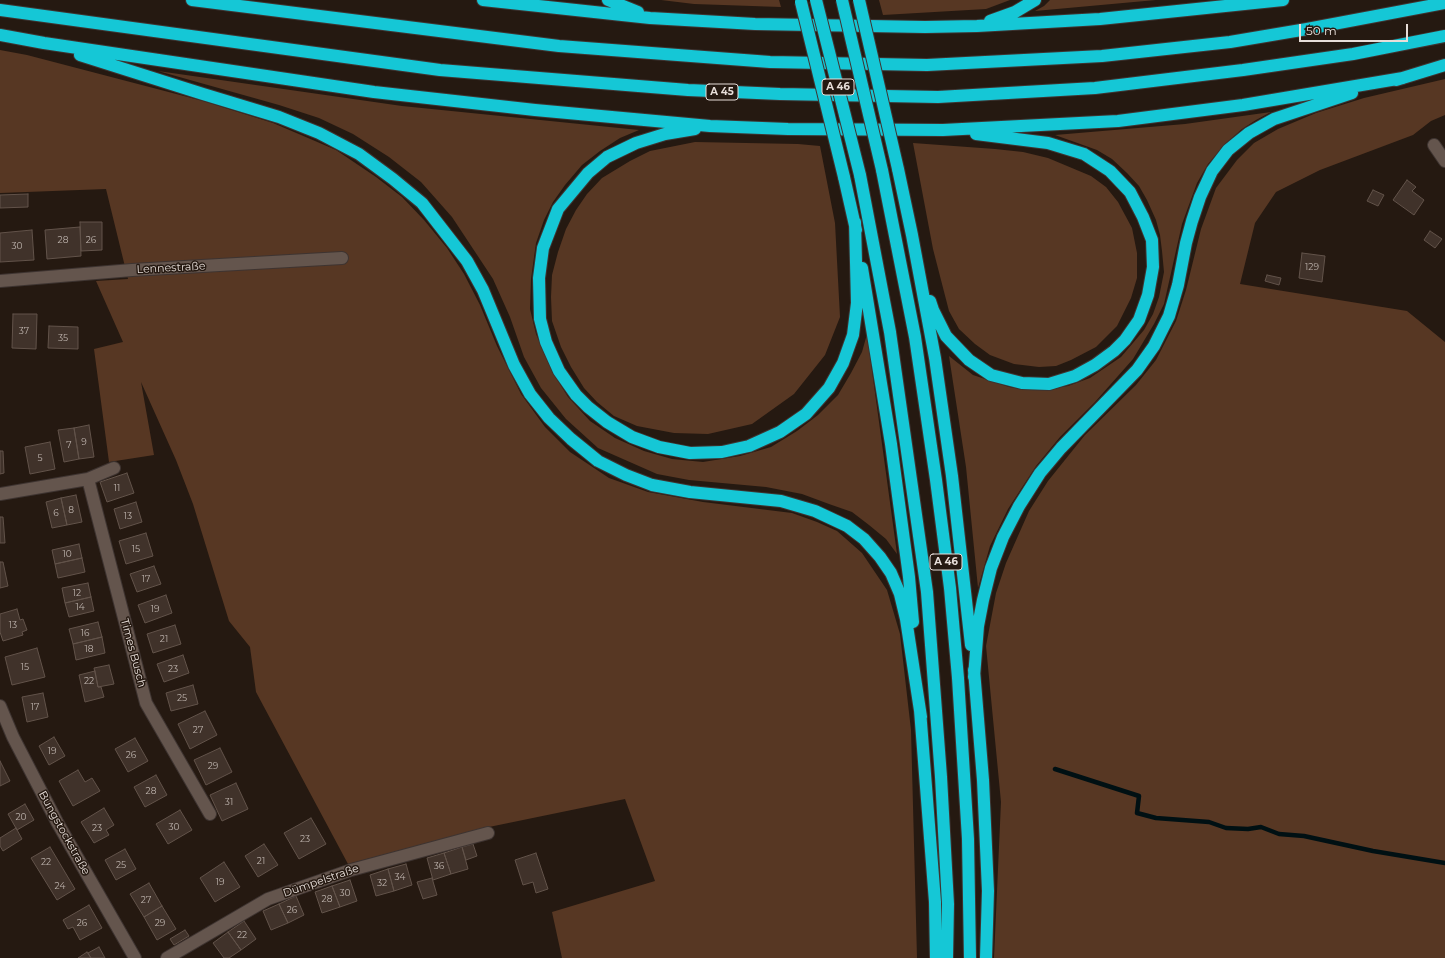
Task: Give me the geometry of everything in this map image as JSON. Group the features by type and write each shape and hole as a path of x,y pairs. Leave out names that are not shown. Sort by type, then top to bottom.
{"highway":[{"path":"192,0 567,46 770,62 927,65 1102,56 1230,42 1445,3"},
{"path":"483,0 650,18 755,24 925,27 978,26 1100,19 1283,0"},
{"path":"608,0 650,18"},
{"name":"A 46","path":"816,0 860,175 890,332 927,592 942,777 948,904 947,958"},
{"name":"A 46","path":"842,0 882,170 915,337 936,480 950,588 958,678 968,839 970,958"},
{"path":"859,0 912,235 934,358 952,476 974,677 983,780 988,892 986,958"},
{"path":"978,26 1015,12 1035,0"},
{"path":"801,1 855,222 895,475 909,577 921,717 935,902 936,958"},
{"name":"A 45","path":"0,10 440,70 688,90 780,94 938,97 1095,88 1259,68 1353,54 1445,36"},
{"path":"0,35 44,43 374,92 536,110 710,126 788,129 944,130 1118,121 1243,105 1403,78"},
{"path":"44,43 279,117 319,133 359,154 393,179 422,203 467,261 483,290 514,365 530,394 549,418 571,439 598,461 626,475 652,485 690,492 781,501 815,511 847,526 864,539 880,557 891,573 900,594 906,619 921,717"},
{"path":"974,677 978,626 983,600 991,568 1003,537 1019,506 1040,473 1061,448 1138,370 1154,346 1169,316 1178,285 1186,243 1200,197 1212,171 1228,150 1249,133 1274,119 1328,100 1445,66"},
{"path":"710,126 665,134 636,143 607,157 588,173 568,195 558,209 548,233 543,248 539,278 540,319 546,342 559,371 576,394 588,407 607,422 632,437 659,447 690,453 722,452 749,446 780,432 806,414 829,388 843,363 853,335 857,303 855,222"},
{"path":"912,235 933,310 946,336 969,360 991,375 1022,383 1050,384 1075,376 1095,366 1114,351 1139,320 1148,295 1153,267 1152,240 1143,217 1130,192 1110,171 1084,154 1048,143 944,130"}],"street":[{"path":"1434,145 1445,161"},
{"name":"Lennestraße","path":"0,281 132,270 342,258"},
{"path":"0,494 88,479 114,468"},
{"name":"Times Busch","path":"88,479 146,703 210,814"},
{"name":"Bungstockstraße","path":"0,706 13,737 57,822 135,958"},
{"name":"Dümpelstraße","path":"167,958 268,899 351,870 488,833"}],"shaded area":[{"path":"661,0 779,0 781,7 694,4"},
{"path":"879,0 1010,0 986,9 883,15"},
{"path":"1050,0 1156,0 1035,11 1044,6"},
{"path":"0,50 27,55 203,101 273,123 336,150 376,177 402,197 424,220 447,248 464,274 480,305 497,346 521,394 545,427 570,452 609,478 648,492 703,502 792,513 837,531 862,553 887,590 900,634 911,730 917,958 562,958 552,912 655,881 625,799 489,827 348,864 256,692 250,647 229,621 193,504 176,460 141,382 154,455 109,462 94,349 123,342 96,281 128,279 106,189 0,193"},
{"path":"158,71 402,106 639,130 620,138 582,165 553,202 544,220 536,243 531,279 530,309 536,334 553,373 568,397 590,421 615,438 644,451 672,459 703,462 740,456 771,447 797,431 818,415 838,395 862,352 867,334 897,554 886,539 852,512 802,494 766,487 689,480 657,474 598,448 566,419 541,388 524,357 510,317 493,279 452,217 421,182 389,157 353,134 319,118 279,105"},
{"path":"1445,79 1445,115 1431,121 1413,135 1320,170 1276,192 1255,223 1240,284 1407,311 1445,342 1445,958 994,958 1001,802 986,646 996,593 1006,563 1029,511 1048,481 1085,435 1136,385 1156,360 1176,321 1186,290 1201,229 1216,188 1237,160 1254,143 1278,129 1316,113 1364,98"},
{"path":"1271,112 1242,129 1225,144 1208,164 1197,183 1182,224 1164,304 1154,324 1133,359 1095,402 1060,437 1036,466 1008,509 990,546 978,588 966,467 949,356 973,375 1009,387 1027,390 1068,386 1090,378 1121,357 1144,330 1153,314 1159,297 1164,272 1160,235 1156,220 1139,186 1112,159 1097,150 1055,135 1185,124"},
{"path":"695,142 798,144 820,146 835,223 840,317 825,355 794,394 752,424 708,434 674,433 637,426 614,416 597,402 584,388 561,347 552,321 552,275 558,252 566,229 576,210 587,194 602,178 650,151"},
{"path":"913,143 1023,152 1048,158 1091,176 1106,187 1118,202 1132,228 1137,253 1137,278 1131,298 1117,326 1096,347 1056,366 1039,367 1014,364 990,355 975,344 959,329 949,311 933,249"}],"building":[{"path":"1407,180 1416,187 1412,191 1424,200 1414,215 1393,200"},
{"path":"1373,190 1384,195 1378,206 1367,201"},
{"path":"28,194 28,207 0,208 0,195"},
{"path":"80,222 102,222 102,250 81,251"},
{"path":"80,227 81,256 47,259 45,230"},
{"path":"32,230 34,260 0,262 0,233"},
{"path":"1430,231 1442,239 1435,248 1424,240"},
{"path":"1302,253 1325,256 1322,282 1299,278"},
{"path":"1267,275 1281,278 1279,285 1265,281"},
{"path":"13,314 37,314 36,349 12,348"},
{"path":"49,326 78,327 78,349 48,348"},
{"path":"89,425 94,457 79,459 74,428"},
{"path":"74,428 79,459 64,462 58,430"},
{"path":"50,442 55,469 30,474 25,447"},
{"path":"0,451 3,451 4,473 0,474"},
{"path":"127,473 134,493 107,502 100,482"},
{"path":"76,495 82,522 67,525 61,498"},
{"path":"61,498 67,525 52,528 46,502"},
{"path":"136,502 142,522 120,529 114,509"},
{"path":"0,517 3,517 5,543 0,543"},
{"path":"146,533 153,556 126,564 119,541"},
{"path":"79,544 82,558 55,564 52,550"},
{"path":"82,558 85,572 58,578 55,564"},
{"path":"0,562 3,562 8,586 0,588"},
{"path":"154,566 161,584 137,592 130,574"},
{"path":"88,583 91,597 65,603 62,588"},
{"path":"166,595 172,613 145,623 138,605"},
{"path":"91,597 94,611 69,617 65,603"},
{"path":"17,609 20,620 23,619 27,630 22,632 23,635 3,641 0,632 0,614"},
{"path":"98,622 102,637 73,644 69,629"},
{"path":"175,625 181,644 153,653 147,634"},
{"path":"102,637 105,653 76,660 73,644"},
{"path":"37,648 45,677 12,685 5,657"},
{"path":"183,655 189,673 164,682 157,664"},
{"path":"109,665 114,684 98,687 94,668"},
{"path":"95,671 98,687 101,687 104,697 85,702 79,675"},
{"path":"193,685 198,704 171,711 166,693"},
{"path":"43,693 48,717 27,722 22,697"},
{"path":"205,711 217,735 190,749 178,724"},
{"path":"54,737 65,756 49,765 39,746"},
{"path":"135,738 148,761 128,772 115,749"},
{"path":"220,748 232,772 206,785 194,760"},
{"path":"0,761 10,781 0,786"},
{"path":"78,770 85,782 92,778 100,791 73,806 59,781"},
{"path":"156,775 167,795 145,807 134,787"},
{"path":"236,783 248,809 222,821 210,795"},
{"path":"25,804 34,820 17,830 8,814"},
{"path":"104,808 114,825 106,830 109,835 94,843 81,822"},
{"path":"180,810 192,830 168,844 156,824"},
{"path":"311,818 326,844 299,859 284,833"},
{"path":"16,828 22,839 3,851 0,846 0,838"},
{"path":"264,844 278,865 258,877 245,856"},
{"path":"473,844 477,856 466,860 462,847"},
{"path":"50,847 75,889 57,900 31,858"},
{"path":"462,847 468,869 451,874 444,853"},
{"path":"125,849 136,869 116,880 105,860"},
{"path":"444,853 451,874 433,880 427,858"},
{"path":"536,853 548,889 536,893 533,882 523,885 515,860"},
{"path":"224,862 240,887 215,902 200,878"},
{"path":"406,864 412,885 394,891 388,869"},
{"path":"388,869 394,891 376,896 370,875"},
{"path":"432,878 437,895 423,899 417,882"},
{"path":"350,880 357,901 340,907 332,886"},
{"path":"149,883 162,906 144,917 130,894"},
{"path":"332,886 340,907 322,913 315,892"},
{"path":"296,896 304,915 288,923 279,904"},
{"path":"279,904 288,923 271,930 263,911"},
{"path":"89,905 102,928 80,940 73,927 68,929 63,920"},
{"path":"162,906 176,929 157,940 144,917"},
{"path":"244,921 256,939 241,950 228,932"},
{"path":"185,930 189,936 174,945 170,939"},
{"path":"228,932 241,950 229,958 224,958 213,943"},
{"path":"99,947 105,958 91,958 88,953"},
{"path":"87,952 91,958 78,958"}],"waterway":[{"path":"1055,769 1139,796 1137,813 1156,818 1209,822 1226,828 1248,829 1261,827 1279,834 1304,836 1373,851 1445,863"}]}
